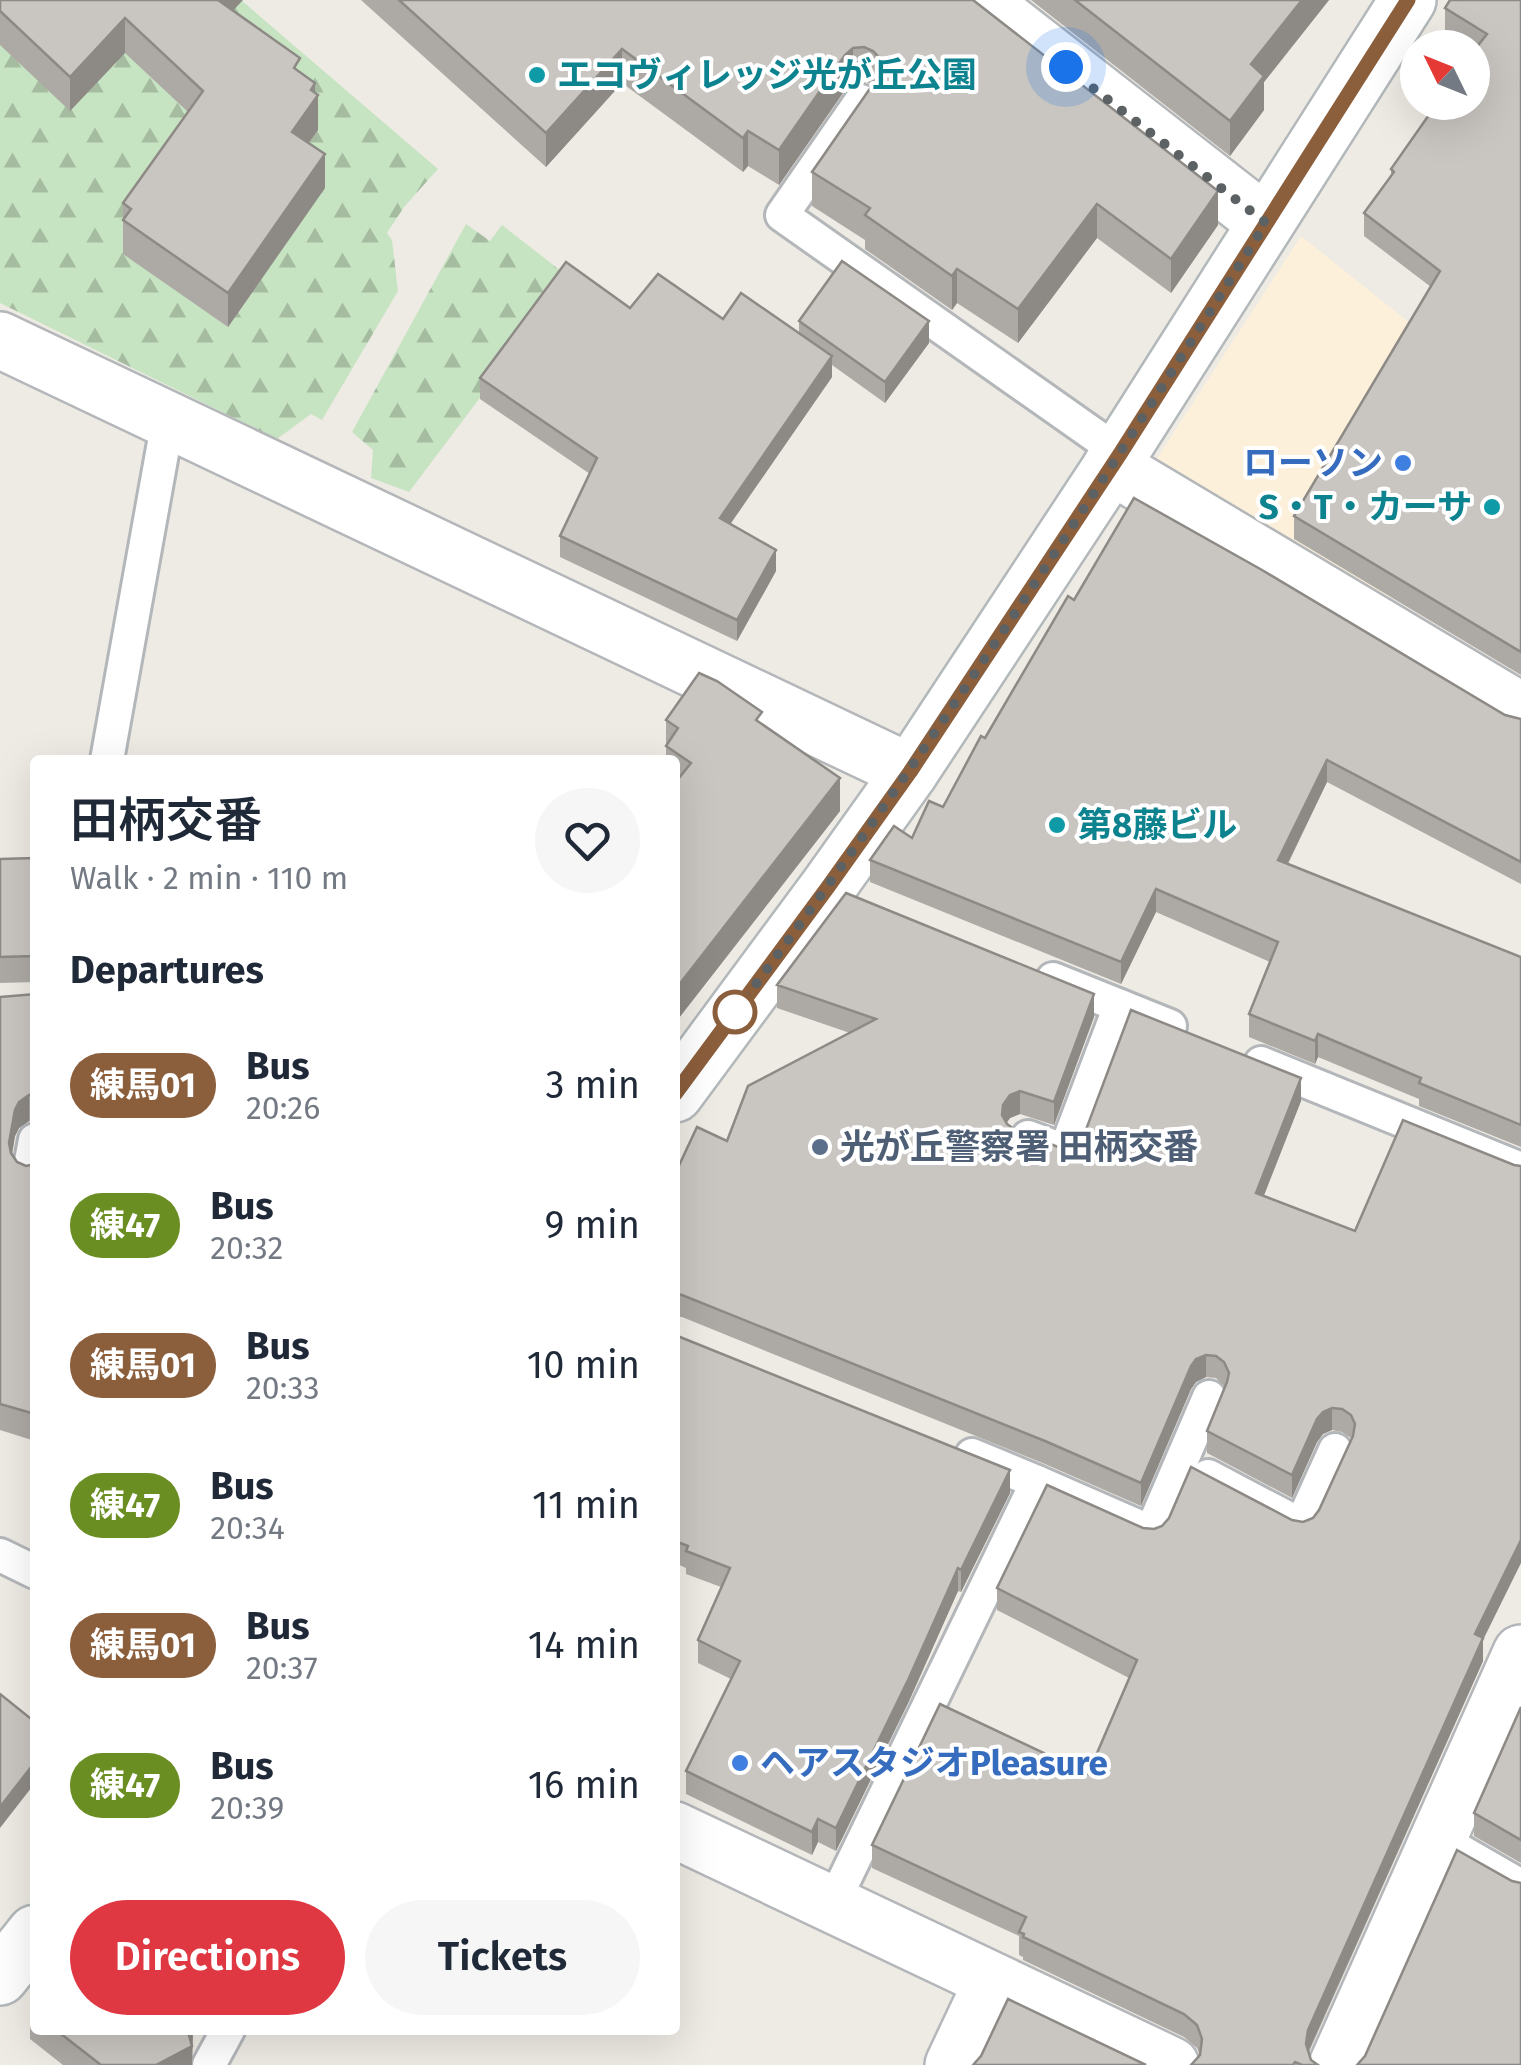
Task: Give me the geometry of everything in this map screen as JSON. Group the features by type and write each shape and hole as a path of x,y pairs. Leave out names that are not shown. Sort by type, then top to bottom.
{"street":[{"path":"980,0 1266,223"},
{"path":"680,1088 846,894 910,772 1266,223 1394,7"},
{"path":"0,340 910,772"},
{"path":"1115,460 1521,711"},
{"path":"1337,2065 1521,1653"},
{"path":"680,1832 1170,2065"},
{"path":"0,1977 30,1939"},
{"path":"953,2065 992,1982"}],"lane":[{"path":"861,101 782,215 1115,460"},
{"path":"108,755 168,420"},
{"path":"1029,969 1193,1036"},
{"path":"1022,1134 1065,1151 1120,1006"},
{"path":"1230,1050 1521,1169"},
{"path":"947,1445 1151,1532 1209,1397"},
{"path":"1182,1463 1301,1524 1335,1450"},
{"path":"832,1905 1037,1482"},
{"path":"0,1555 30,1570"},
{"path":"1438,1838 1521,1886"},
{"path":"208,2065 225,2035"}],"shaded area":[{"path":"1301,236 1505,399 1386,604 1150,469"}],"green space":[{"path":"0,0 241,0 438,169 387,233 392,240 398,291 322,420 311,414 277,439 0,303"},
{"path":"466,224 490,241 502,225 570,278 409,492 371,478 373,450 352,432"}],"building":[{"path":"0,0 218,0 300,58 294,68 315,83 311,90 318,95 292,132 325,154 228,293 123,220 131,209 123,203 203,91 125,18 70,77 0,11"},
{"path":"399,0 973,0 1218,191 1171,259 1097,204 1018,309 957,269 952,276 865,215 870,208 812,172 878,77 881,67 873,51 853,48 845,55 779,150 748,131 743,138 622,49 546,133"},
{"path":"1075,0 1302,0 1251,64 1264,76 1230,121"},
{"path":"1450,0 1521,0 1521,652 1294,516 1440,271 1364,213 1425,120 1490,120 1490,30 1481,30 1445,8"},
{"path":"842,261 929,321 885,382 799,321"},
{"path":"566,262 630,308 658,274 723,319 741,293 832,356 720,518 776,550 737,620 560,536 597,458 480,378"},
{"path":"1134,498 1505,715 1521,719 1521,862 1327,760 1278,860 1521,957 1521,1125 1419,1083 1421,1078 1318,1034 1315,1041 1249,1014 1278,942 1156,889 1121,962 870,860 894,826 912,838 929,801 943,807 981,736 985,738 1068,596 1074,600"},
{"path":"699,673 762,712 756,720 840,778 680,984 680,777 691,763 666,746 678,728 666,720"},
{"path":"30,858 30,956 0,957 0,859"},
{"path":"846,893 1094,994 1054,1102 1020,1091 1010,1095 1003,1105 1002,1115 1015,1130 1058,1147 1069,1148 1078,1143 1131,1010 1301,1078 1256,1193 1355,1231 1403,1120 1521,1166 1521,1540 1475,1634 1483,1638 1308,2030 1306,2044 1311,2060 1318,2065 1191,2065 1200,2055 1202,2039 1197,2025 1184,2014 1023,1937 1019,1932 1026,1917 872,1845 940,1704 1088,1774 1137,1660 997,1588 1047,1485 1143,1528 1154,1529 1169,1518 1191,1467 1292,1520 1303,1522 1319,1510 1353,1436 1355,1424 1351,1415 1342,1409 1323,1412 1292,1475 1207,1431 1229,1373 1224,1362 1206,1355 1191,1366 1141,1483 680,1295 680,1163 697,1127 727,1141 748,1086 876,1019 777,985"},
{"path":"30,994 30,1095 15,1110 9,1143 17,1162 30,1165 30,1413 0,1404 0,997"},
{"path":"680,1337 1010,1470 961,1570 958,1568 836,1828 818,1819 812,1832 686,1771 740,1661 698,1640 730,1568 686,1551 688,1546 680,1543"},
{"path":"0,1694 30,1718 30,1768 0,1807"},
{"path":"1521,1707 1521,1840 1474,1813"},
{"path":"1457,1850 1521,1883 1521,2065 1357,2065 1365,2056"},
{"path":"1008,1999 1146,2065 973,2065"},
{"path":"62,2035 189,2035 192,2046 156,2065 101,2065"}],"bus line":[{"name":"練馬01","path":"680,1087 910,772 1120,454 1408,0"}],"place":[{"name":"エコヴィレッジ光が丘公園","path":"537,75"},
{"name":"ローソン","path":"1403,463"},
{"name":"S・T・カーサ","path":"1492,507"},
{"name":"第8藤ビル","path":"1057,825"},
{"name":"光が丘警察署 田柄交番","path":"820,1147"},
{"name":"ヘアスタジオPleasure","path":"740,1763"}],"route":[{"path":"735,1012 910,772 1120,454 1266,223 1066,67"}]}
